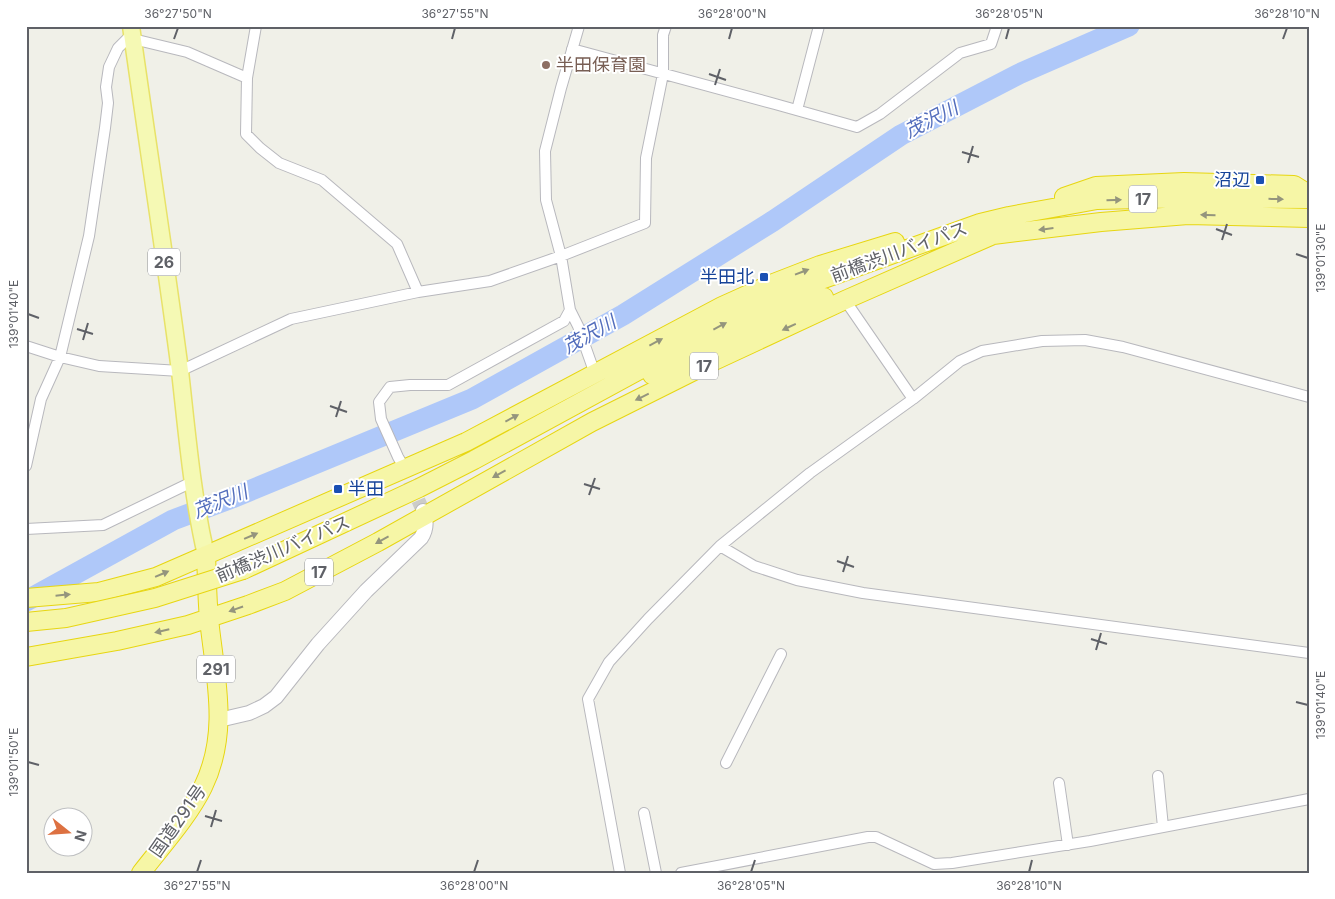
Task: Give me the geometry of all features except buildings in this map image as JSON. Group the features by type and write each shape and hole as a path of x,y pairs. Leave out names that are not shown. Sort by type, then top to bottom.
{"highway":[{"name":"前橋渋川バイパス","path":"26,622 66,618 155,598 243,570 419,488 524,433 824,297 986,229 1009,216 1097,200 1186,198 1307,199"},
{"name":"前橋渋川バイパス","path":"986,229 1188,215 1309,218"},
{"name":"17","path":"29,657 117,641 209,619 286,590 378,542 424,514 592,422 845,300 986,229"},
{"name":"17","path":"26,598 99,592 156,577 466,442 722,306 771,284 820,265 902,240 986,229"},
{"name":"国道291号","path":"141,873 178,825 202,788 217,748 219,720 218,686 209,619 206,555"}],"main road":[{"name":"26","path":"132,33 180,371 199,526 206,555"}],"street":[{"path":"256,26 247,78 246,134 279,163 322,180 397,244 418,292"},
{"path":"579,26 545,151 546,200 561,256 570,310 578,326 595,374"},
{"path":"26,346 60,357 99,366 180,371 291,319 418,292 490,281 561,256 644,223 646,158 663,74 663,35 666,26"},
{"path":"797,110 819,26"},
{"path":"572,49 857,127 880,114 960,54 991,44 998,26"},
{"path":"26,466 41,399 60,357 89,236 106,120 108,103 106,87 109,67 118,48 132,33 187,52 247,78"},
{"path":"845,300 913,399"},
{"path":"404,469 380,419 379,402 390,387 410,384 448,385 564,321 570,310"},
{"path":"620,873 588,699 609,662 648,619 720,546 810,473 913,399 960,361 982,351 1042,341 1085,340 1123,347 1309,397"},
{"path":"26,530 103,525 194,490"},
{"path":"219,720 249,713 264,706 276,697 318,644 366,591 421,538 426,529 424,514"},
{"path":"720,546 754,566 797,580 863,593 1309,652"},
{"path":"726,763 782,654"},
{"path":"1158,776 1163,827"},
{"path":"1059,783 1068,845"},
{"path":"681,873 868,837 876,837 934,864 952,863 1068,845 1309,799"},
{"path":"644,813 656,873"}],"waterway":[{"name":"茂沢川","path":"26,601 173,520 232,498 472,399 623,315 773,221 901,135 1019,74 1129,26"}],"tunnel":[{"path":"410,481 423,511"}],"place":[{"name":"半田保育園","path":"546,65"},
{"name":"沼辺","path":"1260,180"},
{"name":"半田北","path":"764,277"},
{"name":"半田","path":"338,489"}]}
